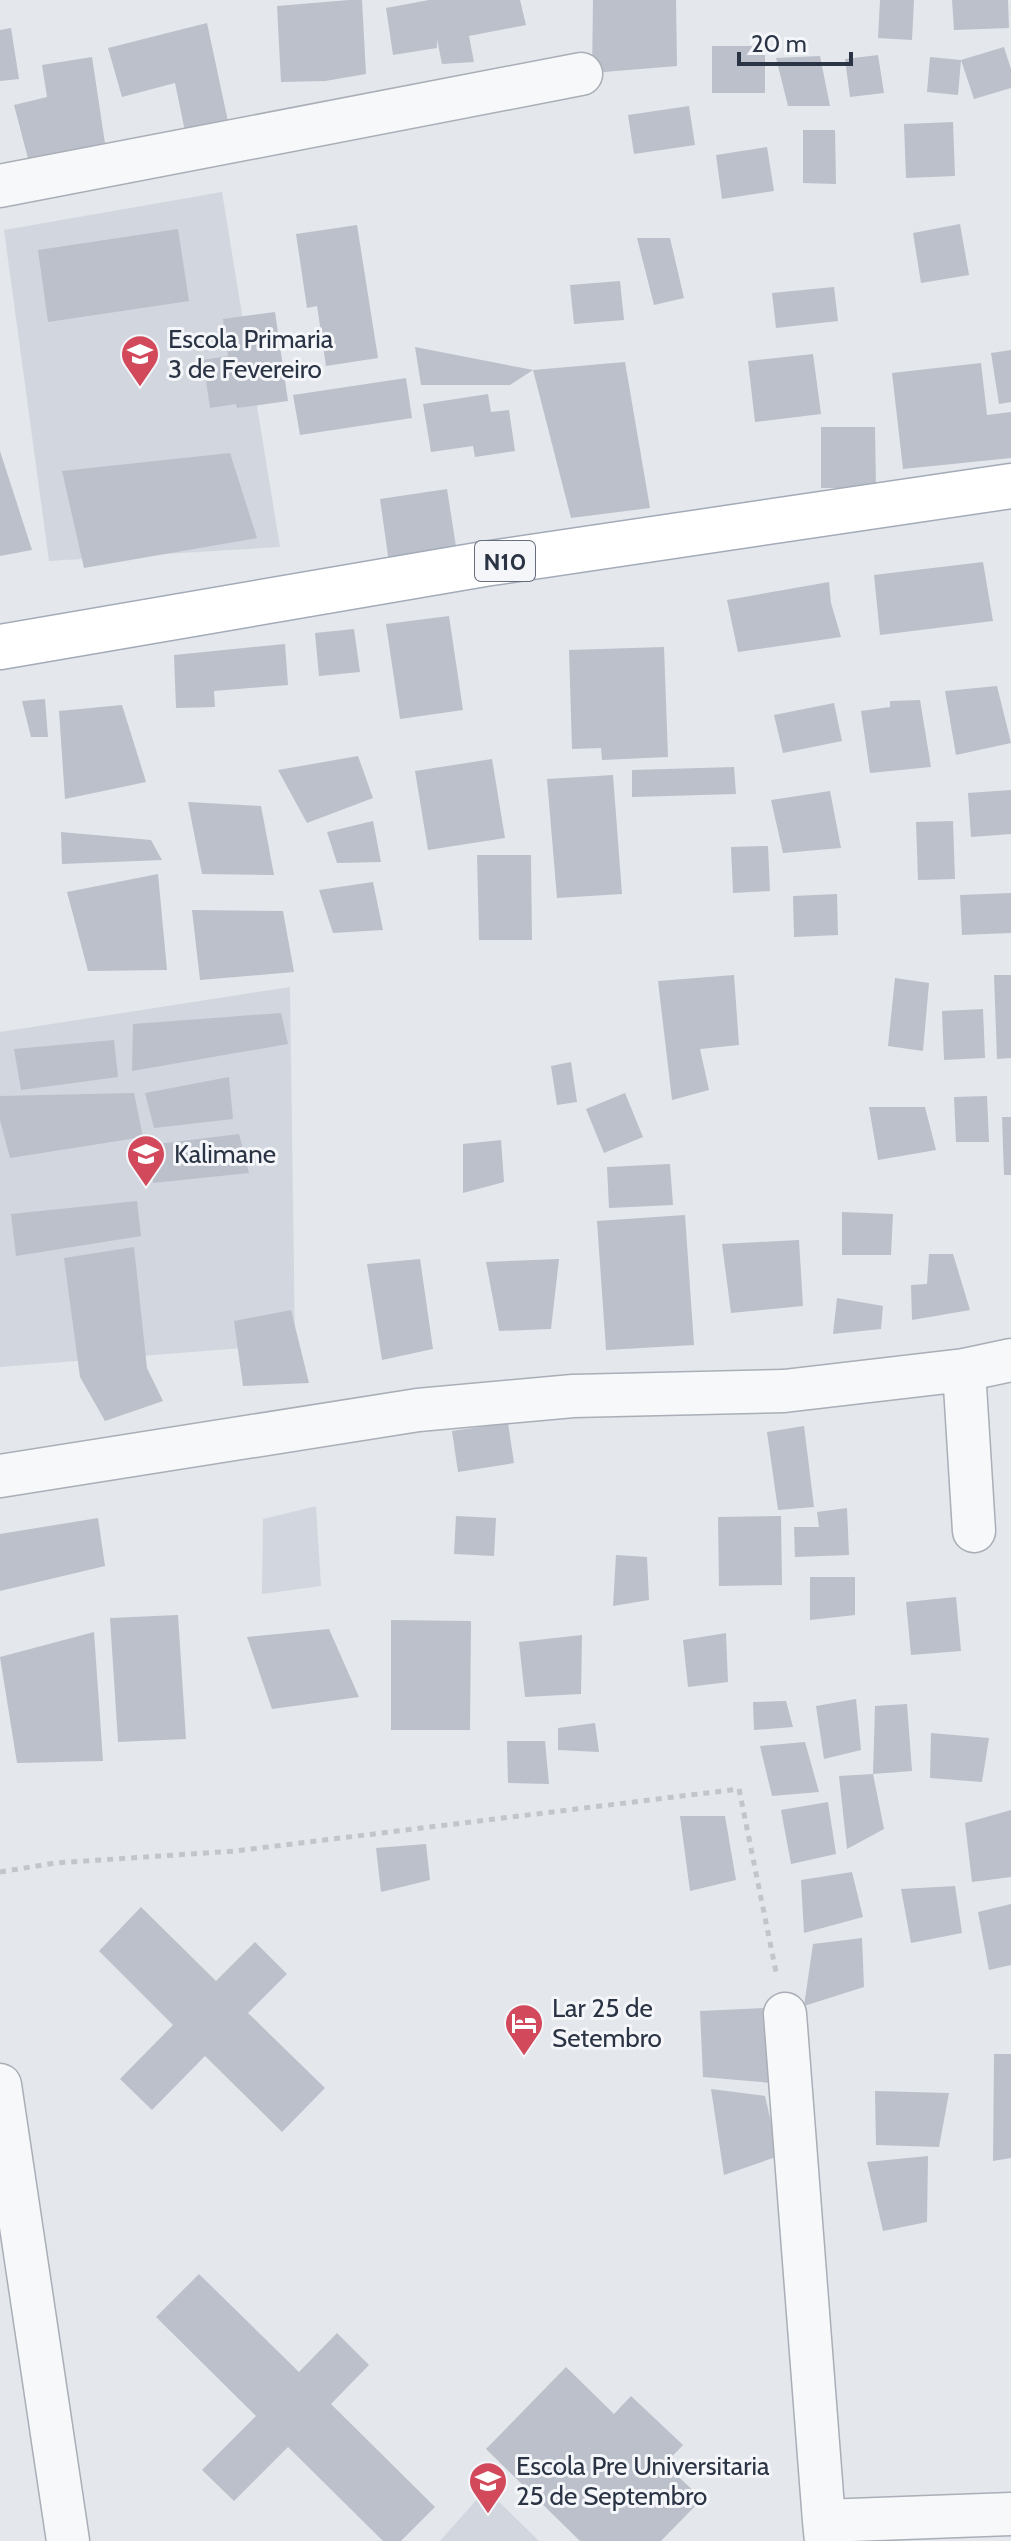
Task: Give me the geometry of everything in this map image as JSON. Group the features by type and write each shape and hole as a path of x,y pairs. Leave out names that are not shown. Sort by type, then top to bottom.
{"main road":[{"name":"N10","path":"0,647 484,564 1011,486"}],"street":[{"path":"0,186 581,74"},
{"path":"0,1476 418,1410 573,1396 784,1391 964,1370 1011,1360"},
{"path":"964,1370 974,1531"},
{"path":"785,2014 825,2531 1011,2514"},
{"path":"0,2085 68,2541"}],"path":[{"path":"0,1872 55,1863 235,1851 739,1789 785,2014"}],"shaded area":[{"name":"Escola Primaria 3 de Fevereiro","path":"222,192 280,547 49,561 4,230"},
{"name":"Kalimane","path":"290,987 295,1344 0,1367 0,1032"},
{"path":"316,1506 321,1586 262,1594 263,1519"},
{"name":"Escola Pre Universitaria 25 de Septembro","path":"486,2489 539,2541 440,2541"}],"building":[{"path":"362,0 366,74 325,81 281,82 277,6"},
{"path":"429,0 520,0 526,25 469,36 474,62 442,64 437,39 437,48 393,55 386,8"},
{"path":"593,0 676,0 677,66 592,73"},
{"path":"880,0 914,0 912,40 878,38"},
{"path":"952,0 1008,0 1009,28 954,30"},
{"path":"207,23 229,126 186,136 175,83 122,97 108,48"},
{"path":"11,28 19,79 0,81 0,30"},
{"path":"712,46 765,46 765,93 712,93"},
{"path":"1004,47 1011,69 1011,88 974,99 961,60"},
{"path":"878,55 884,93 850,97 845,59"},
{"path":"820,56 830,106 788,106 776,58"},
{"path":"92,57 106,150 30,166 14,105 47,97 42,65"},
{"path":"930,57 961,60 958,95 927,92"},
{"path":"689,106 695,145 634,154 628,115"},
{"path":"953,122 955,176 906,178 904,124"},
{"path":"803,130 835,130 836,184 803,183"},
{"path":"767,147 774,191 722,199 716,155"},
{"path":"960,224 969,275 921,283 913,233"},
{"path":"357,225 378,358 326,366 317,306 307,308 296,234"},
{"path":"178,229 189,301 48,322 38,250"},
{"path":"637,238 670,238 684,298 654,305"},
{"path":"620,281 624,320 574,324 570,285"},
{"path":"834,287 838,321 776,328 772,293"},
{"path":"275,312 288,401 237,408 236,404 210,408 203,360 228,356 223,319"},
{"path":"415,347 533,370 510,385 421,385"},
{"path":"1011,350 1011,402 999,404 991,353"},
{"path":"813,354 821,414 755,422 748,361"},
{"path":"625,362 650,508 571,518 533,370"},
{"path":"981,363 987,415 1011,412 1011,458 903,469 892,373"},
{"path":"406,378 412,418 300,435 293,395"},
{"path":"488,394 491,412 509,410 515,451 475,457 473,446 431,452 423,404"},
{"path":"821,427 875,427 876,488 821,488"},
{"path":"0,451 32,550 0,556"},
{"path":"230,453 257,538 84,568 62,471"},
{"path":"447,489 457,553 389,563 380,499"},
{"path":"983,562 993,621 880,635 874,575"},
{"path":"829,582 831,603 841,637 738,652 727,600"},
{"path":"449,616 463,710 400,719 386,624"},
{"path":"354,629 360,672 319,676 315,633"},
{"path":"285,644 288,685 214,691 215,707 176,708 174,655"},
{"path":"664,647 668,757 602,760 601,748 572,749 569,650"},
{"path":"997,686 1011,743 956,755 945,691"},
{"path":"45,699 48,737 31,737 22,701"},
{"path":"920,700 931,767 870,773 861,711 890,707 890,701"},
{"path":"834,703 842,741 783,753 774,715"},
{"path":"122,705 146,782 65,799 59,711"},
{"path":"358,756 373,798 307,823 278,770"},
{"path":"492,759 505,838 428,850 415,771"},
{"path":"734,767 736,794 632,797 632,770"},
{"path":"613,775 622,894 557,898 547,779"},
{"path":"1011,790 1011,834 971,837 968,793"},
{"path":"830,791 841,848 783,853 771,800"},
{"path":"188,802 261,806 274,875 202,874"},
{"path":"373,821 381,862 337,863 327,832"},
{"path":"953,821 955,879 918,880 916,822"},
{"path":"61,832 151,840 162,860 62,864"},
{"path":"768,846 770,891 733,893 731,847"},
{"path":"477,855 531,855 532,940 479,940"},
{"path":"158,874 167,970 88,971 67,892"},
{"path":"373,882 383,930 333,933 319,890"},
{"path":"1011,893 1011,933 962,935 960,895"},
{"path":"837,894 838,935 794,937 793,896"},
{"path":"192,910 283,911 294,972 200,980"},
{"path":"734,975 739,1045 700,1049 709,1090 672,1100 658,981"},
{"path":"994,975 1011,975 1011,1058 997,1059"},
{"path":"895,978 929,983 923,1051 888,1046"},
{"path":"983,1009 985,1058 944,1060 942,1011"},
{"path":"281,1013 288,1044 132,1071 133,1024"},
{"path":"114,1040 118,1077 21,1090 14,1049"},
{"path":"571,1062 577,1102 557,1105 551,1066"},
{"path":"229,1077 233,1119 154,1128 145,1093"},
{"path":"134,1093 143,1137 10,1158 0,1120 0,1096"},
{"path":"625,1093 643,1137 604,1153 586,1109"},
{"path":"987,1096 989,1142 956,1142 954,1097"},
{"path":"869,1107 925,1107 936,1150 878,1160"},
{"path":"1002,1117 1011,1117 1011,1175 1004,1175"},
{"path":"239,1134 249,1173 153,1183 149,1145"},
{"path":"501,1140 504,1182 463,1193 463,1144"},
{"path":"670,1164 673,1205 609,1208 607,1167"},
{"path":"137,1201 141,1236 16,1256 11,1214"},
{"path":"842,1212 893,1214 891,1255 842,1255"},
{"path":"685,1215 694,1345 606,1350 597,1221"},
{"path":"799,1240 803,1306 731,1313 722,1244"},
{"path":"134,1247 147,1368 163,1401 105,1421 80,1377 64,1258"},
{"path":"929,1254 953,1254 970,1310 912,1320 911,1285 927,1284"},
{"path":"420,1259 433,1349 382,1360 367,1264"},
{"path":"559,1259 551,1329 499,1331 486,1262"},
{"path":"837,1298 883,1306 881,1329 833,1334"},
{"path":"291,1310 309,1383 243,1386 234,1321"},
{"path":"508,1423 514,1463 458,1472 452,1431"},
{"path":"804,1426 814,1507 778,1510 767,1432"},
{"path":"847,1508 849,1555 795,1557 794,1527 819,1527 817,1512"},
{"path":"456,1516 496,1518 494,1556 454,1554"},
{"path":"781,1516 782,1585 719,1586 718,1517"},
{"path":"98,1518 105,1566 0,1591 0,1534"},
{"path":"616,1555 647,1557 649,1600 613,1606"},
{"path":"810,1577 855,1577 855,1615 810,1620"},
{"path":"956,1597 961,1651 911,1655 906,1602"},
{"path":"178,1615 186,1739 118,1742 110,1618"},
{"path":"391,1620 471,1621 470,1730 391,1730"},
{"path":"329,1629 359,1697 272,1709 247,1637"},
{"path":"94,1632 103,1761 17,1763 0,1657"},
{"path":"726,1633 728,1682 688,1687 683,1640"},
{"path":"582,1635 581,1694 525,1697 519,1642"},
{"path":"856,1699 861,1750 824,1759 816,1706"},
{"path":"786,1701 793,1727 754,1730 753,1702"},
{"path":"907,1704 912,1771 873,1774 875,1706"},
{"path":"595,1723 599,1752 558,1750 558,1728"},
{"path":"931,1733 989,1738 982,1782 930,1778"},
{"path":"507,1741 545,1741 549,1784 508,1783"},
{"path":"805,1742 819,1792 772,1796 760,1746"},
{"path":"873,1774 884,1829 847,1849 839,1776"},
{"path":"828,1802 836,1854 791,1864 781,1810"},
{"path":"1011,1810 1011,1877 972,1882 965,1823"},
{"path":"680,1816 725,1816 736,1880 690,1891"},
{"path":"426,1844 430,1880 381,1892 376,1848"},
{"path":"852,1872 863,1917 804,1933 801,1880"},
{"path":"955,1886 962,1933 911,1943 901,1889"},
{"path":"1011,1904 1011,1965 989,1970 978,1912"},
{"path":"141,1907 216,1981 255,1942 287,1974 248,2013 325,2088 282,2132 205,2056 152,2110 120,2079 173,2025 99,1951"},
{"path":"862,1938 864,1987 804,2006 813,1944"},
{"path":"766,2008 772,2083 703,2077 700,2011"},
{"path":"994,2054 1011,2054 1011,2158 993,2161"},
{"path":"711,2089 765,2096 779,2156 724,2175"},
{"path":"875,2091 949,2093 939,2147 876,2145"},
{"path":"928,2156 927,2222 883,2231 867,2162"},
{"path":"199,2274 299,2372 337,2333 369,2365 331,2404 435,2507 401,2541 383,2541 288,2447 234,2501 202,2470 256,2416 156,2317"},
{"path":"566,2367 614,2414 631,2396 683,2445 665,2464 702,2499 661,2541 580,2541 486,2449"}],"place":[{"name":"Escola Primaria 3 de Fevereiro","path":"140,388"},
{"name":"Kalimane","path":"146,1188"},
{"name":"Lar 25 de Setembro","path":"524,2057"},
{"name":"Escola Pre Universitaria 25 de Septembro","path":"488,2515"}]}
